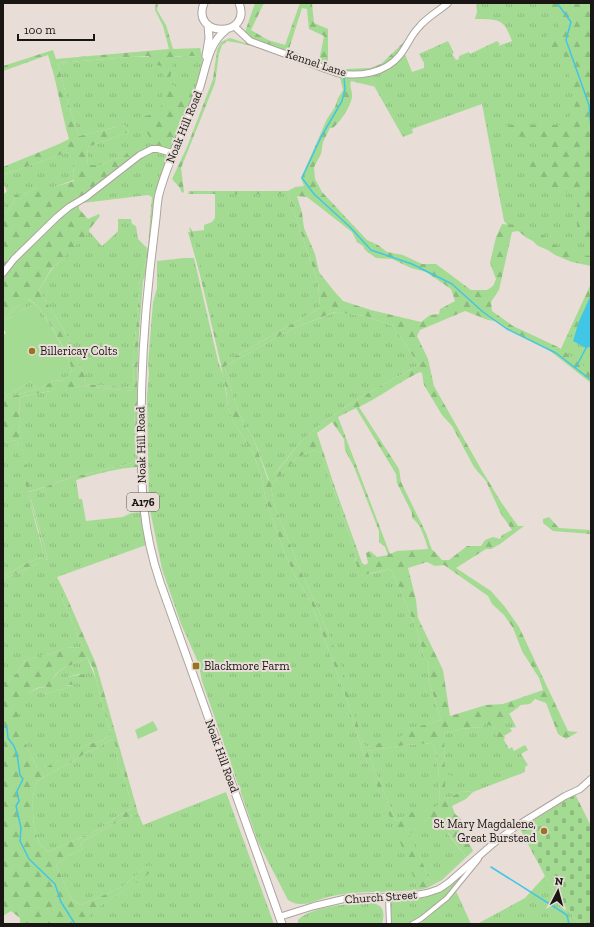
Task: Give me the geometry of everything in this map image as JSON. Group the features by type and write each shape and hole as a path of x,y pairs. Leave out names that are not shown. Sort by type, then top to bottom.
{"main road":[{"name":"Noak Hill Road","path":"204,3 202,14 208,26 209,38 204,73"},
{"path":"208,26 216,30 226,30 234,26 240,16 240,4"},
{"name":"Noak Hill Road","path":"226,30 216,39 199,92 172,153 159,196 145,309 142,348 141,472 143,508 152,558 160,582 281,921"}],"street":[{"name":"Kennel Lane","path":"234,26 250,41 337,73 356,75 384,68 392,62 399,56 419,27 448,3"},
{"path":"3,273 14,259 57,217 69,207 86,197 134,159 152,149 172,153"},
{"name":"Church Street","path":"281,921 314,906 348,898 411,896 427,893 439,888 448,883 482,853 515,827 580,789 591,779"},
{"path":"412,924 421,919 447,898 481,857 482,853"},
{"path":"388,897 389,924"}],"green space":[{"path":"155,3 158,3 157,10 166,25 173,49 200,48 202,56 175,56 169,83 199,92 172,153 158,149 152,142 139,117 160,113 164,67 150,63 149,56 58,63 67,99 79,136 124,125 129,132 88,147 87,165 101,165 113,159 122,158 127,153 135,149 147,151 88,196 91,202 79,203 79,209 88,219 99,214 100,216 89,232 50,271 39,290 69,339 85,376 84,384 134,388 133,355 140,280 147,252 146,247 148,248 151,208 154,209 148,267 143,281 139,333 137,379 137,467 96,474 30,495 48,559 46,560 26,487 17,440 3,442 3,399 44,387 53,380 60,381 66,378 72,371 67,356 53,329 36,305 29,299 13,310 3,320 3,214 12,206 15,195 23,195 38,187 54,187 74,181 73,165 68,152 3,175 3,167 69,139 48,55 3,71 3,66 53,50 56,59 169,49 163,26 155,10","holes":["81,386 134,391 135,458 132,463 73,477 30,492 19,429 19,399 24,396 51,391 56,388 75,388"]},
{"path":"255,3 264,3 251,30 268,40 285,45 300,3 312,3 314,23 328,29 328,65 345,69 370,68 381,64 403,43 417,25 442,3 448,3 426,20 384,68 355,75 318,66 324,36 309,29 307,9 302,8 289,49 303,56 302,60 244,35"},
{"path":"476,3 550,3 591,17 591,266 520,229 511,229 504,221 482,104 412,129 413,133 403,137 374,86 376,87 370,76 389,69 403,49 412,72 424,68 424,63 419,54 448,41 454,53 452,54 456,60 459,59 459,56 469,52 470,54 497,41 500,44 498,46 512,41 506,28 499,21 490,19 475,19 477,12"},
{"path":"548,3 591,3 591,248 578,239 576,210 579,197 549,186 534,183 535,173 524,163 528,157 551,157 547,141 511,135 506,125 561,125 575,110 572,87 563,52 547,45 547,35 562,33"},
{"path":"230,38 351,77 370,76 376,87 351,81 351,101 345,114 333,128 330,128 323,142 321,154 314,167 315,179 322,192 367,240 378,245 387,252 403,255 422,264 436,264 471,290 487,290 493,286 496,279 490,263 496,237 502,224 524,226 533,233 543,235 557,246 575,254 591,256 591,266 572,262 538,246 518,231 512,232 499,290 491,302 492,311 513,326 558,347 591,371 591,383 545,347 507,329 495,321 488,320 465,311 420,330 417,336 428,359 434,386 501,502 518,526 524,526 500,544 491,549 486,549 456,568 491,591 505,607 519,627 568,731 578,732 566,739 558,734 546,703 535,699 530,704 521,705 498,720 500,732 505,737 503,742 494,734 493,727 485,723 482,727 460,729 444,734 445,773 454,777 445,783 445,795 447,799 462,791 473,792 466,799 452,806 455,814 461,819 459,832 469,843 473,851 442,880 427,888 418,890 409,864 362,749 347,700 310,600 295,576 285,554 271,515 265,496 261,475 253,453 233,421 228,407 220,361 189,227 192,230 224,360 238,355 320,308 318,283 288,194 188,194 189,191 288,191 295,187 304,186 301,178 327,119 335,107 343,90 340,78 256,47 227,41 222,45 219,54 215,83 181,168 184,192 182,193 180,188 172,179 187,147 213,79 217,50 221,42","holes":["297,196 307,197 352,232 357,242 376,258 392,259 411,268 426,272 451,289 455,301 440,309 439,314 430,315 421,322 371,310 343,301 319,272 315,254 304,228 302,213","335,312 365,316 393,326 419,365 345,407 318,427 300,443 268,480 254,440 240,416 224,367 294,328","420,372 422,373 424,385 442,415 452,426 474,467 486,481 501,514 512,530 502,535 500,539 493,537 485,540 481,546 467,546 449,560 442,560 432,550 426,533 401,482 399,469 359,407","356,408 396,474 397,483 412,513 412,518 418,524 422,532 428,549 397,551 390,554 338,417","332,422 344,439 345,450 354,467 379,531 379,542 385,547 388,555 377,557 370,551 366,553 368,563 365,565 362,563 317,433","313,450 321,453 355,551 357,567 363,575 391,569 417,630 424,657 429,663 428,678 441,720 409,729 403,736 376,744 371,747 365,746 342,668 275,507 271,487 276,479 295,459","427,562 435,566 444,565 488,596 492,604 504,615 513,628 522,651 539,678 543,690 503,704 486,705 450,716 443,670 418,618 416,600 408,568","433,743 439,774 439,805 434,808 425,807 396,821 367,751 406,745","431,817 438,817 447,822 451,827 448,833 466,857 434,882 428,879 424,866 409,835 424,821"]},
{"path":"202,56 204,73 172,153 157,209 151,208 152,197 148,195 91,202 88,196 127,153 122,158 113,159 101,165 87,166 88,147 129,132 124,125 79,136 67,99 58,63 130,57"},
{"path":"68,152 73,165 74,180 54,187 38,187 23,195 15,195 12,206 3,214 3,195 7,191 3,183 3,175"},
{"path":"215,193 288,194 318,283 320,308 238,355 222,361 210,309 188,232 204,230 204,225 212,222 215,218"},
{"path":"118,219 131,219 132,224 136,226 138,239 146,247 147,252 140,280 133,355 134,388 84,384 85,376 69,339 39,290 50,272 88,230 102,246 118,231"},
{"path":"194,258 218,361 224,378 228,407 233,421 253,453 261,475 265,496 271,515 285,554 295,576 310,600 347,700 362,749 410,864 418,890 343,894 326,897 305,904 294,903 288,900 258,842 202,681 198,662 181,624 162,569 149,505 147,395 149,373 148,364 153,302 157,288 157,261"},
{"path":"591,284 591,295 588,304 586,348 591,347 591,380 558,355"},
{"path":"591,284 591,295 575,333 567,336"},
{"path":"28,299 38,307 52,328 63,347 72,371 66,378 60,381 53,380 44,387 3,399 3,391 6,396 31,381 36,388 33,304 3,322 3,320 13,310"},
{"name":"Billericay Colts","path":"33,304 71,367 36,388 31,381 6,396 3,391 3,335 6,333 3,328 3,322"},
{"path":"336,312 365,316 393,326 419,365 345,407 318,427 300,443 269,480 254,440 240,416 224,367 294,328"},
{"path":"81,386 134,391 135,458 132,463 73,477 29,492 19,429 19,399 24,396 51,391 56,388 75,388"},
{"path":"17,440 29,498 46,560 48,559 30,495 76,479 79,499 82,499 86,521 123,517 131,513 144,512 149,544 57,577 65,593 62,599 78,638 83,645 82,647 65,648 51,654 31,658 24,662 18,672 8,682 3,682 3,579 39,563 43,557 29,562 3,576 3,442"},
{"path":"313,450 321,453 355,551 355,560 370,574 391,569 417,630 424,657 429,663 428,678 441,720 410,729 403,736 371,747 365,746 362,740 328,632 275,507 271,487 276,479 295,459"},
{"path":"549,517 559,528 591,530 591,534 553,531 543,523 543,519"},
{"path":"43,557 44,559 39,563 3,579 3,576 29,562"},
{"path":"65,593 96,664 138,813 121,820 80,843 83,849 66,857 56,865 72,900 81,905 122,887 147,866 151,865 154,869 137,883 96,909 89,918 93,924 20,924 20,918 11,911 3,916 3,682 8,682 18,672 24,662 31,658 51,654 65,648 82,647 83,645 78,638 62,599","holes":["87,657 93,668 109,729 114,733 101,741 89,744 44,768 37,768 20,732 19,715 22,706 33,690 46,687 47,690 45,694 64,689 66,686 78,683 86,678 85,674 53,679 63,668","112,739 115,744 119,768 124,774 133,808 117,816 100,829 48,852 39,843 34,826 32,799 37,781"]},
{"path":"87,657 96,679 109,729 114,733 101,741 89,744 70,756 44,768 37,768 20,733 18,715 21,706 27,696 38,688 46,687 47,690 45,694 64,689 65,686 70,686 80,674 53,680 59,671"},
{"path":"509,713 516,727 510,728 512,731 504,736 500,732 497,720"},
{"path":"153,721 158,730 138,739 135,730"},
{"path":"485,722 493,727 503,741 504,740 509,749 512,747 514,751 525,745 528,750 521,754 528,765 525,767 525,772 473,792 462,791 447,799 445,795 444,734 460,729 482,727"},
{"path":"112,739 115,744 119,768 124,774 133,808 117,816 100,829 48,852 39,843 34,826 32,799 37,781"},
{"path":"433,743 439,774 439,805 434,808 422,808 396,821 367,751 406,745"},
{"path":"226,792 274,924 93,924 88,918 89,914 142,879 147,866 122,887 81,905 72,900 56,865 66,857 83,849 80,843 121,820 138,813 143,825"},
{"path":"574,792 591,826 591,924 578,924 579,923 556,894 545,876 520,829 567,799"},
{"path":"431,817 440,818 447,822 451,827 448,834 466,857 446,875 434,882 428,879 424,866 408,835"},
{"path":"478,861 456,891 471,924 422,924 421,919 412,924 389,924 388,897 427,893"},
{"path":"545,876 556,894 579,923 477,924 525,898"},
{"path":"372,903 376,904 383,910 382,924 298,924 298,920 305,915 323,908"}],"water":[{"path":"591,295 591,347 586,348 573,341 579,321"}],"waterway":[{"path":"557,3 571,22 566,40 589,105 591,128"},
{"path":"344,77 345,89 342,101 321,137 302,178 314,194 350,227 371,250 412,264 452,284 483,312 507,329 556,353 591,380"},
{"path":"576,367 586,348"},
{"path":"3,726 7,728 8,738 14,746 17,754 20,775 23,779 17,791 19,801 16,806 21,828 20,841 29,859 55,884 61,902 75,924"},
{"path":"491,867 567,915 569,924"}],"place":[{"name":"Billericay Colts","path":"32,351"},
{"name":"Blackmore Farm","path":"196,666"},
{"name":"St Mary Magdalene, Great Burstead","path":"544,831"}]}
